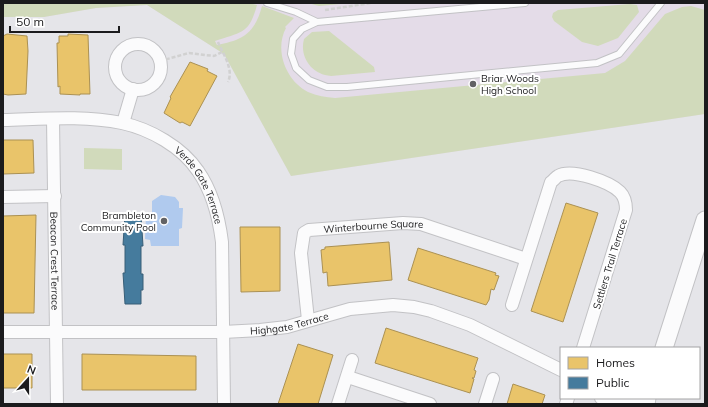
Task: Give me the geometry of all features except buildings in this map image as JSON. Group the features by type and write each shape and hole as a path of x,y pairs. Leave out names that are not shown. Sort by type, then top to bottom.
{"main road":[{"path":"664,347 705,220"}],"street":[{"path":"130,45 145,45 152,48 160,61 161,69 155,83 148,87 133,89 126,86 117,75 116,61 124,49 130,45"},
{"path":"122,123 133,89"},
{"name":"Verde Gate Terrace","path":"3,120 87,118 122,123 160,138 178,150 198,170 206,187 220,226 224,404"},
{"name":"Beacon Crest Terrace","path":"53,119 58,404"},
{"name":"Settlers Trail Terrace","path":"512,304 551,182 558,176 568,173 597,180 613,186 621,193 626,202 626,210 583,347"},
{"path":"3,197 55,196"},
{"name":"Winterbourne Square","path":"308,320 301,253 304,234 309,230 403,223 421,224 526,259"},
{"name":"Highgate Terrace","path":"3,332 223,332 274,329 335,312 370,306 414,306 431,310 470,325 560,370"},
{"path":"338,404 348,377 352,360"},
{"path":"348,377 430,404"},
{"path":"485,404 493,379"},
{"path":"604,399 617,404 647,401"}],"lane":[{"path":"267,3 296,12 316,22"},
{"path":"525,3 316,22 302,29 293,39 292,54 296,68 309,80 327,87 347,87 597,63 619,54 661,3"}],"path":[{"path":"320,10 371,3"},
{"path":"218,42 229,68 230,77 228,82"},
{"path":"160,61 189,53 214,56 222,52"}],"shaded area":[{"name":"Briar Woods High School","path":"3,3 705,3 705,114 291,176 224,54 147,5 96,8 44,17 3,17"}],"green space":[{"path":"3,3 249,3 257,5 251,22 243,31 215,41 217,45 234,41 247,34 256,23 262,6 294,18 285,27 281,46 284,64 288,73 300,87 308,92 335,98 605,73 625,61 665,14 682,7 691,6 705,10 705,114 291,176 224,54 147,5 96,8 44,17 3,17"},
{"path":"308,3 351,3 319,6"},
{"path":"630,4 637,5 639,12 618,38 598,46 582,42 554,21 552,17 553,13 558,10"},
{"path":"329,31 374,67 375,72 331,76 324,75 313,69 308,64 303,52 304,39 312,32"},
{"path":"84,148 122,149 122,170 84,169"}],"water":[{"name":"Brambleton Community Pool","path":"161,195 175,197 179,202 179,208 183,208 182,228 179,229 179,246 151,246 150,240 145,239 146,215 152,215 152,201"}],"place":[{"name":"Briar Woods High School","path":"473,84"},
{"name":"Brambleton Community Pool","path":"164,221"}]}
